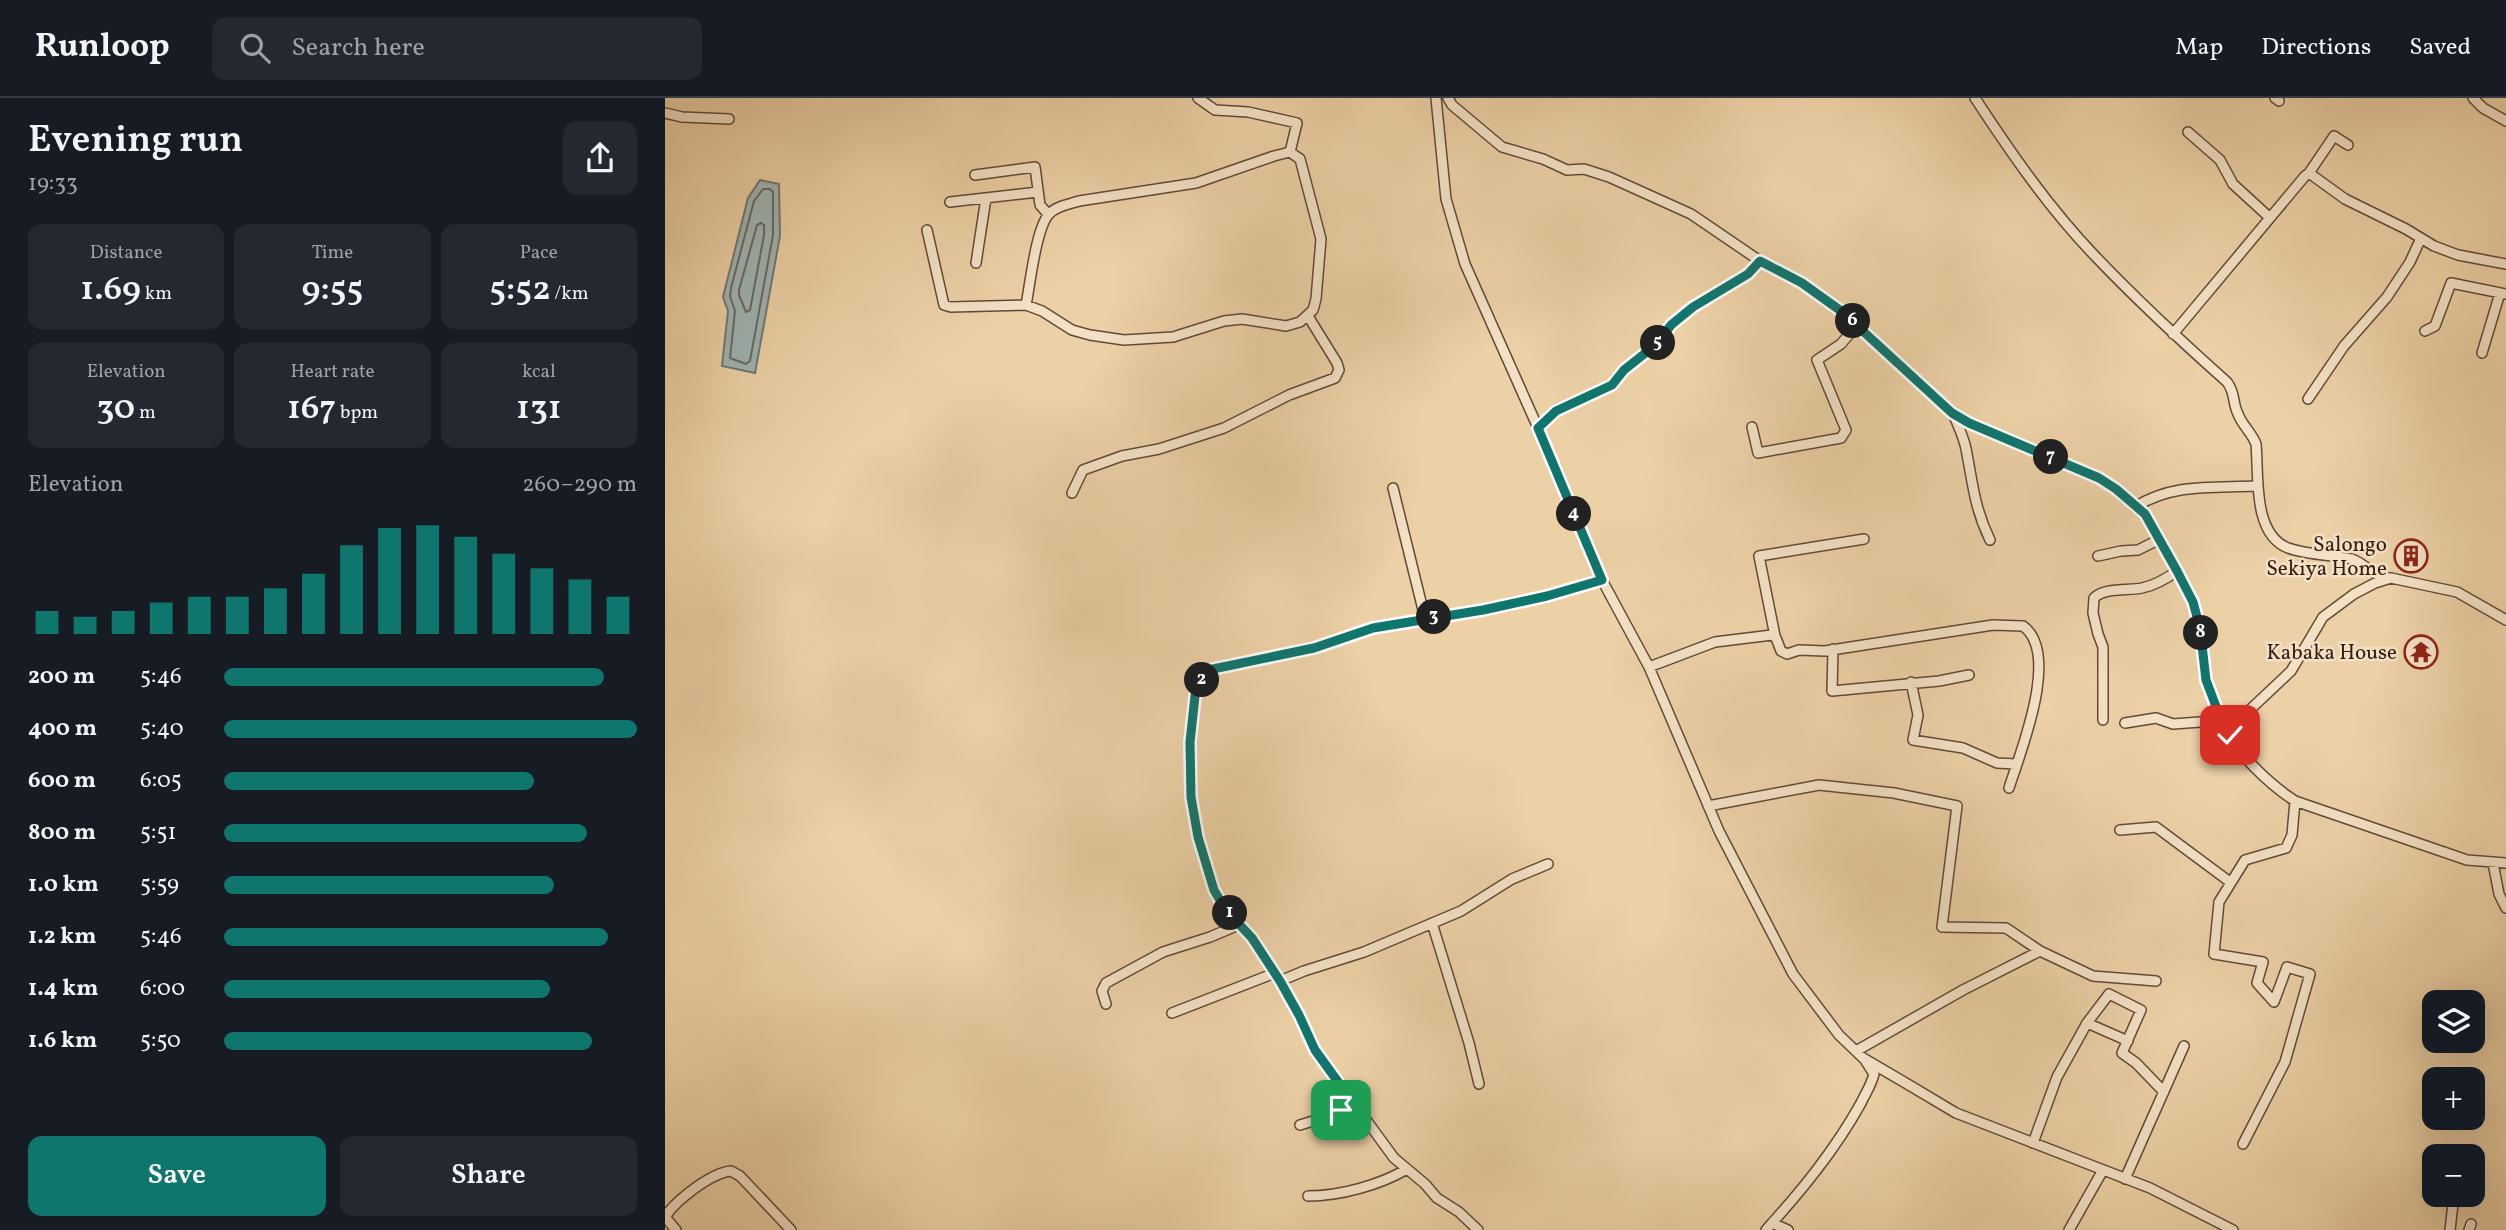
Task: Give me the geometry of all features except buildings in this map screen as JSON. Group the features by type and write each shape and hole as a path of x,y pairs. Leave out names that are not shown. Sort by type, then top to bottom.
{"street":[{"path":"1198,98 1215,110 1248,112 1296,121 1290,152"},
{"path":"1436,98 1446,199 1465,264 1602,580 1649,667 1719,831 1793,974 1833,1028 1860,1054 1874,1074 1871,1088 1847,1128 1803,1189 1769,1227"},
{"path":"1448,98 1452,105 1502,147 1543,159 1567,170 1584,169 1609,177 1691,214 1760,261 1802,283 1857,325 1952,413 1969,423 2099,478 2116,489 2145,514 2160,539 2193,602 2200,628 2206,680 2217,709 2228,722 2230,735 2258,772 2275,788 2313,809 2467,860 2506,863"},
{"path":"1975,98 2030,179 2094,255 2232,389 2238,416 2256,444 2259,504 2269,529 2280,543 2297,550 2352,559 2383,578 2457,592 2506,620"},
{"path":"2473,98 2506,121"},
{"path":"665,113 729,119"},
{"path":"2188,132 2220,160 2233,184 2269,217"},
{"path":"2173,334 2269,217 2309,173 2334,136 2348,145"},
{"path":"927,230 944,305 973,308 1025,305 1042,311 1072,330 1124,340 1174,337 1224,321 1242,319 1286,326 1300,323 1308,316 1316,299 1321,239 1300,159 1290,152 1196,183 1061,206 1048,214 1036,248 1025,305"},
{"path":"975,174 1035,167 1039,205 1048,214"},
{"path":"2309,173 2345,199 2421,238 2458,255 2506,264"},
{"path":"950,202 1038,192"},
{"path":"976,263 986,198"},
{"path":"2308,399 2344,346 2387,297 2410,262 2421,238"},
{"path":"1538,428 1556,411 1612,385 1624,370 1658,343 1671,325 1693,307 1748,274 1760,261"},
{"path":"2425,331 2435,326 2451,283 2503,293 2482,354"},
{"path":"1072,492 1083,470 1122,456 1159,449 1224,428 1289,395 1335,378 1339,370 1337,363 1308,316"},
{"path":"1752,427 1758,453 1841,438 1846,430 1817,360 1841,344 1857,325"},
{"path":"1952,413 1966,446 1973,499 1990,540"},
{"path":"2135,507 2153,496 2179,489 2256,486 2258,489"},
{"path":"1393,488 1425,618"},
{"path":"1864,539 1759,556 1775,636 1781,652 1785,654 1799,650 1833,649 1993,625 2019,625 2025,628 2032,639 2040,668 2037,696 2009,789"},
{"path":"2098,556 2138,550 2160,539"},
{"path":"2103,720 2103,646 2093,613 2094,598 2102,593 2143,588 2163,581 2177,571"},
{"path":"2125,723 2156,718 2173,724 2239,720 2291,671 2323,617 2354,594 2391,578"},
{"path":"1478,1230 1459,1212 1437,1198 1394,1158 1315,1050 1278,977 1241,924 1225,909 1214,890 1198,837 1191,797 1190,742 1195,696 1198,687 1213,669 1280,656 1373,628 1483,610 1602,580"},
{"path":"1649,667 1715,642 1775,636"},
{"path":"1833,649 1832,691 1939,681 1969,675"},
{"path":"1911,682 1918,715 1913,740 1963,747 1997,762 2017,764"},
{"path":"1709,806 1819,785 1894,793 1957,806 1942,928 2006,928 2040,951 2092,976 2156,981"},
{"path":"2243,1144 2285,1062 2309,974 2287,967 2274,1002 2257,983 2263,962 2214,954 2219,902 2245,860 2286,848 2292,835 2295,801"},
{"path":"2120,830 2156,827 2230,882"},
{"path":"2493,863 2499,894 2506,908"},
{"path":"1172,1013 1278,977 1364,952 1461,911 1512,879 1548,864"},
{"path":"1432,923 1479,1084"},
{"path":"1105,1004 1102,992 1106,983 1163,952 1241,924"},
{"path":"1860,1054 1963,989 2040,951"},
{"path":"2033,1143 2057,1077 2087,1023 2109,994 2141,1010 2122,1053 2136,1063 2164,1092"},
{"path":"2087,1023 2127,1041"},
{"path":"2125,1179 2184,1045"},
{"path":"1860,1054 1956,1113 2125,1179 2209,1216 2233,1230"},
{"path":"1300,1125 1354,1104"},
{"path":"1308,1196 1323,1196 1355,1188 1398,1175 1407,1169"},
{"path":"2069,1230 2103,1170"},
{"path":"676,1230 665,1217 670,1209 703,1183 731,1171 740,1176 791,1230"},
{"path":"2450,1230 2453,1207"},
{"path":"1769,1227 1788,1230"}],"water":[{"path":"760,180 779,184 780,236 755,373 722,366 728,311 723,297 748,198"}],"place":[{"name":"Salongo Sekiya Home","path":"2411,556"},
{"name":"Kabaka House","path":"2421,652"}],"route":[{"path":"1341,1110 1354,1104 1315,1050 1280,981 1252,938 1225,909 1214,890 1198,837 1191,797 1190,742 1192,712 1198,687 1213,669 1314,648 1373,628 1483,610 1602,580 1538,428 1549,415 1612,385 1624,370 1661,340 1671,325 1693,307 1748,274 1760,261 1802,283 1841,311 1952,413 1969,423 2099,478 2145,514 2193,602 2200,628 2206,680 2217,709 2227,720 2230,735"}]}
